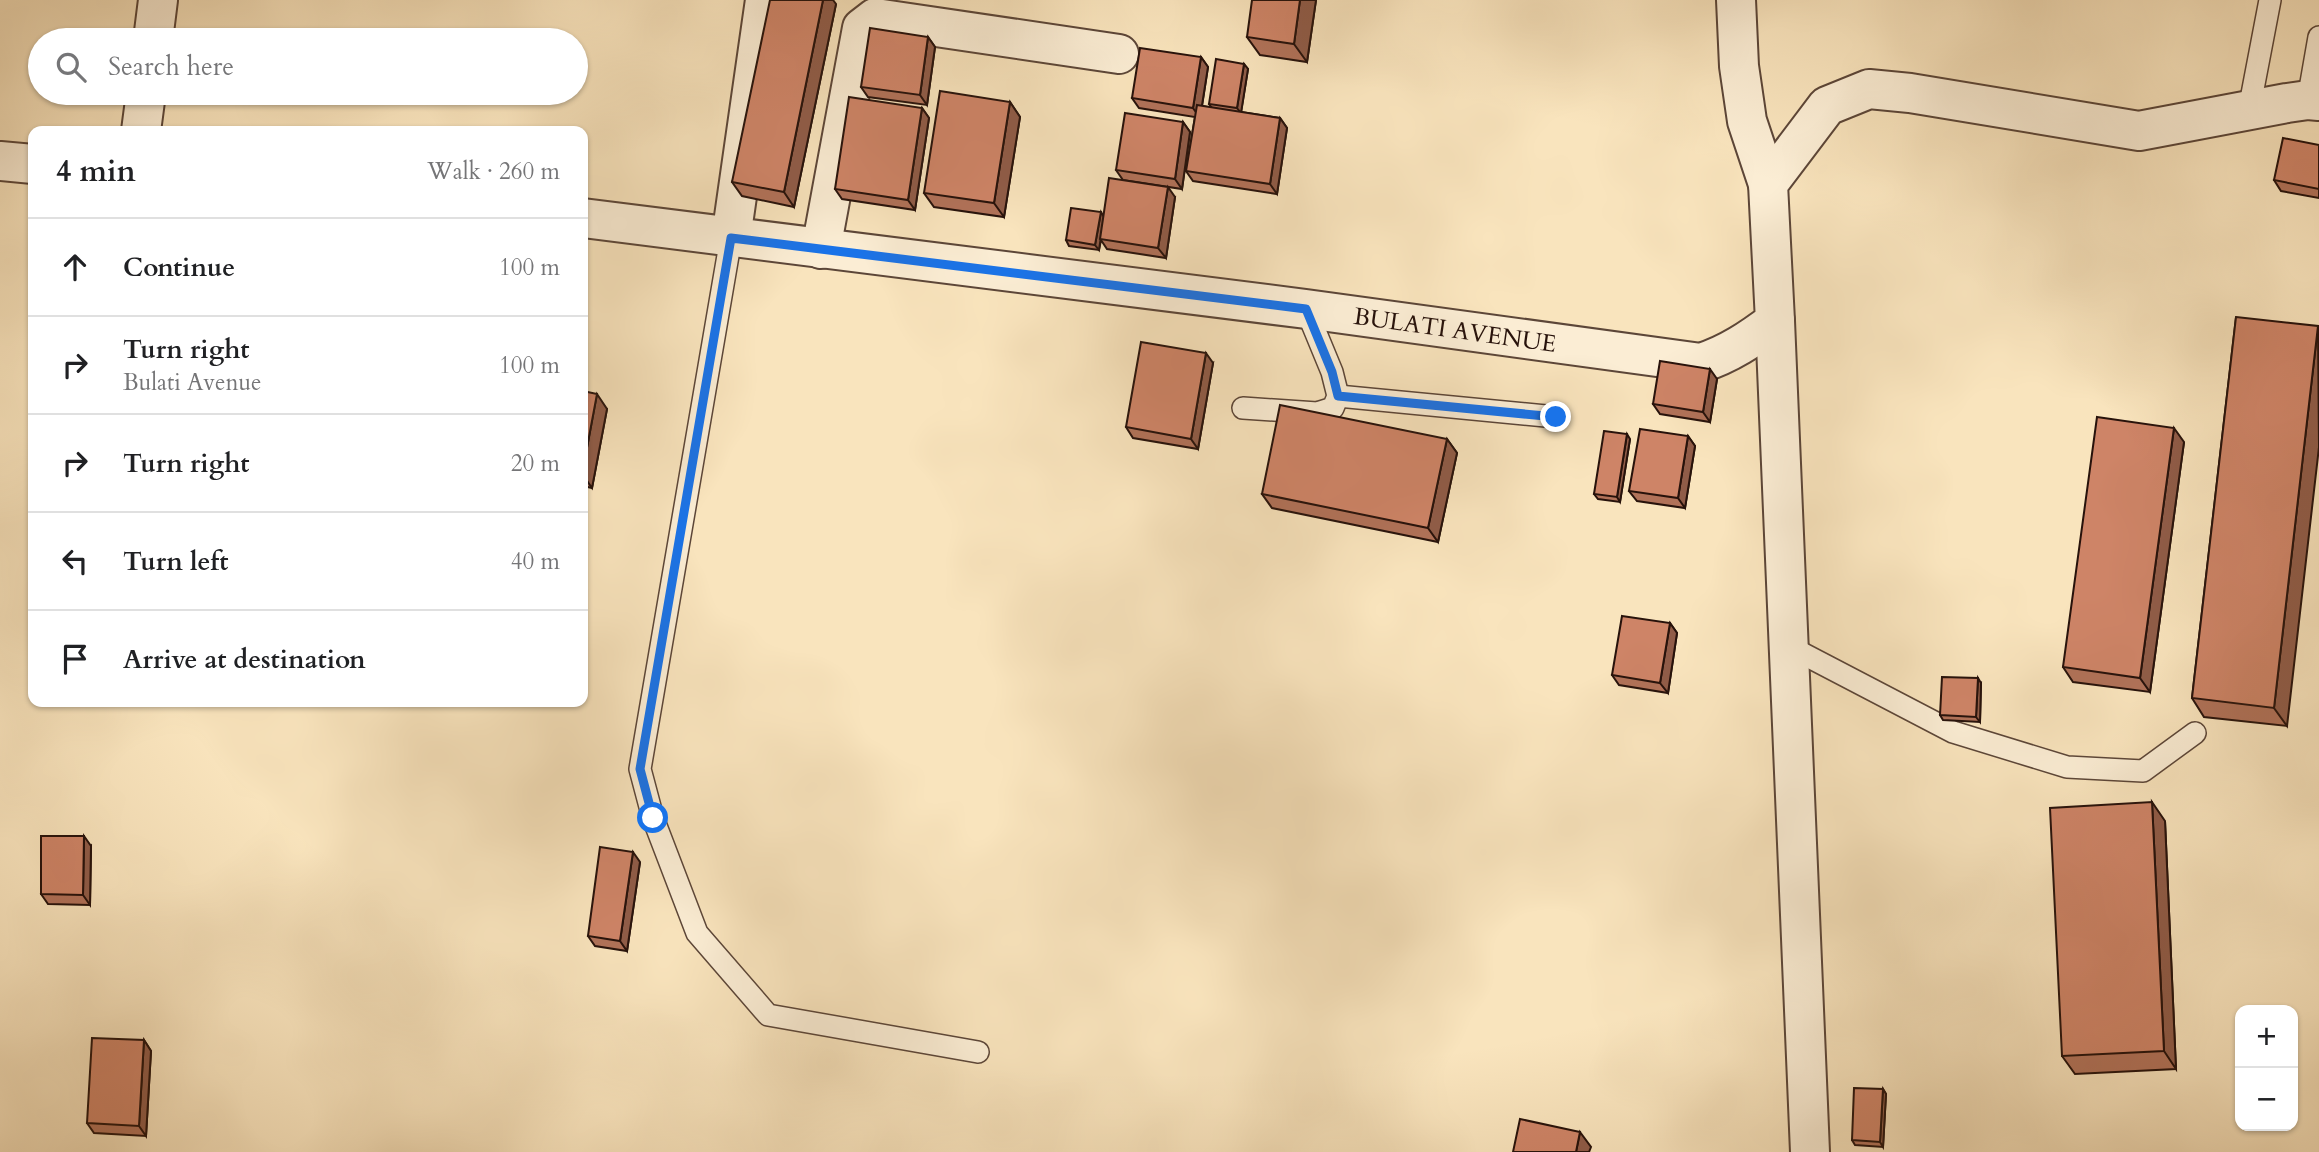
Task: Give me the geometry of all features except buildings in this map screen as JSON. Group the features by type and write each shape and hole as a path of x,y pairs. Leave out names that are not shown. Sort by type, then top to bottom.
{"street":[{"path":"154,28 158,0"},
{"path":"731,238 765,0"},
{"path":"1736,0 1747,121 1768,184 1810,1152"},
{"path":"821,249 862,28 875,18 1119,54"},
{"path":"1768,184 1827,106 1869,89 1910,93 2139,131 2314,100"},
{"path":"142,126 144,105"},
{"path":"0,162 28,164"},
{"name":"BULATI AVENUE","path":"588,219 1306,309 1701,363 1734,350 1775,321"}],"lane":[{"path":"2249,110 2270,0"},
{"path":"2314,100 2319,37"},
{"path":"731,238 640,769 653,818 696,933 768,1015 978,1052"},
{"path":"1243,408 1317,413 1333,408 1338,396 1332,372 1306,309"},
{"path":"1338,396 1556,417"},
{"path":"1790,647 1953,732 2067,767 2143,771 2195,733"}],"route":[{"path":"653,818 640,769 731,238 1306,309 1332,372 1338,396 1556,417"}]}
